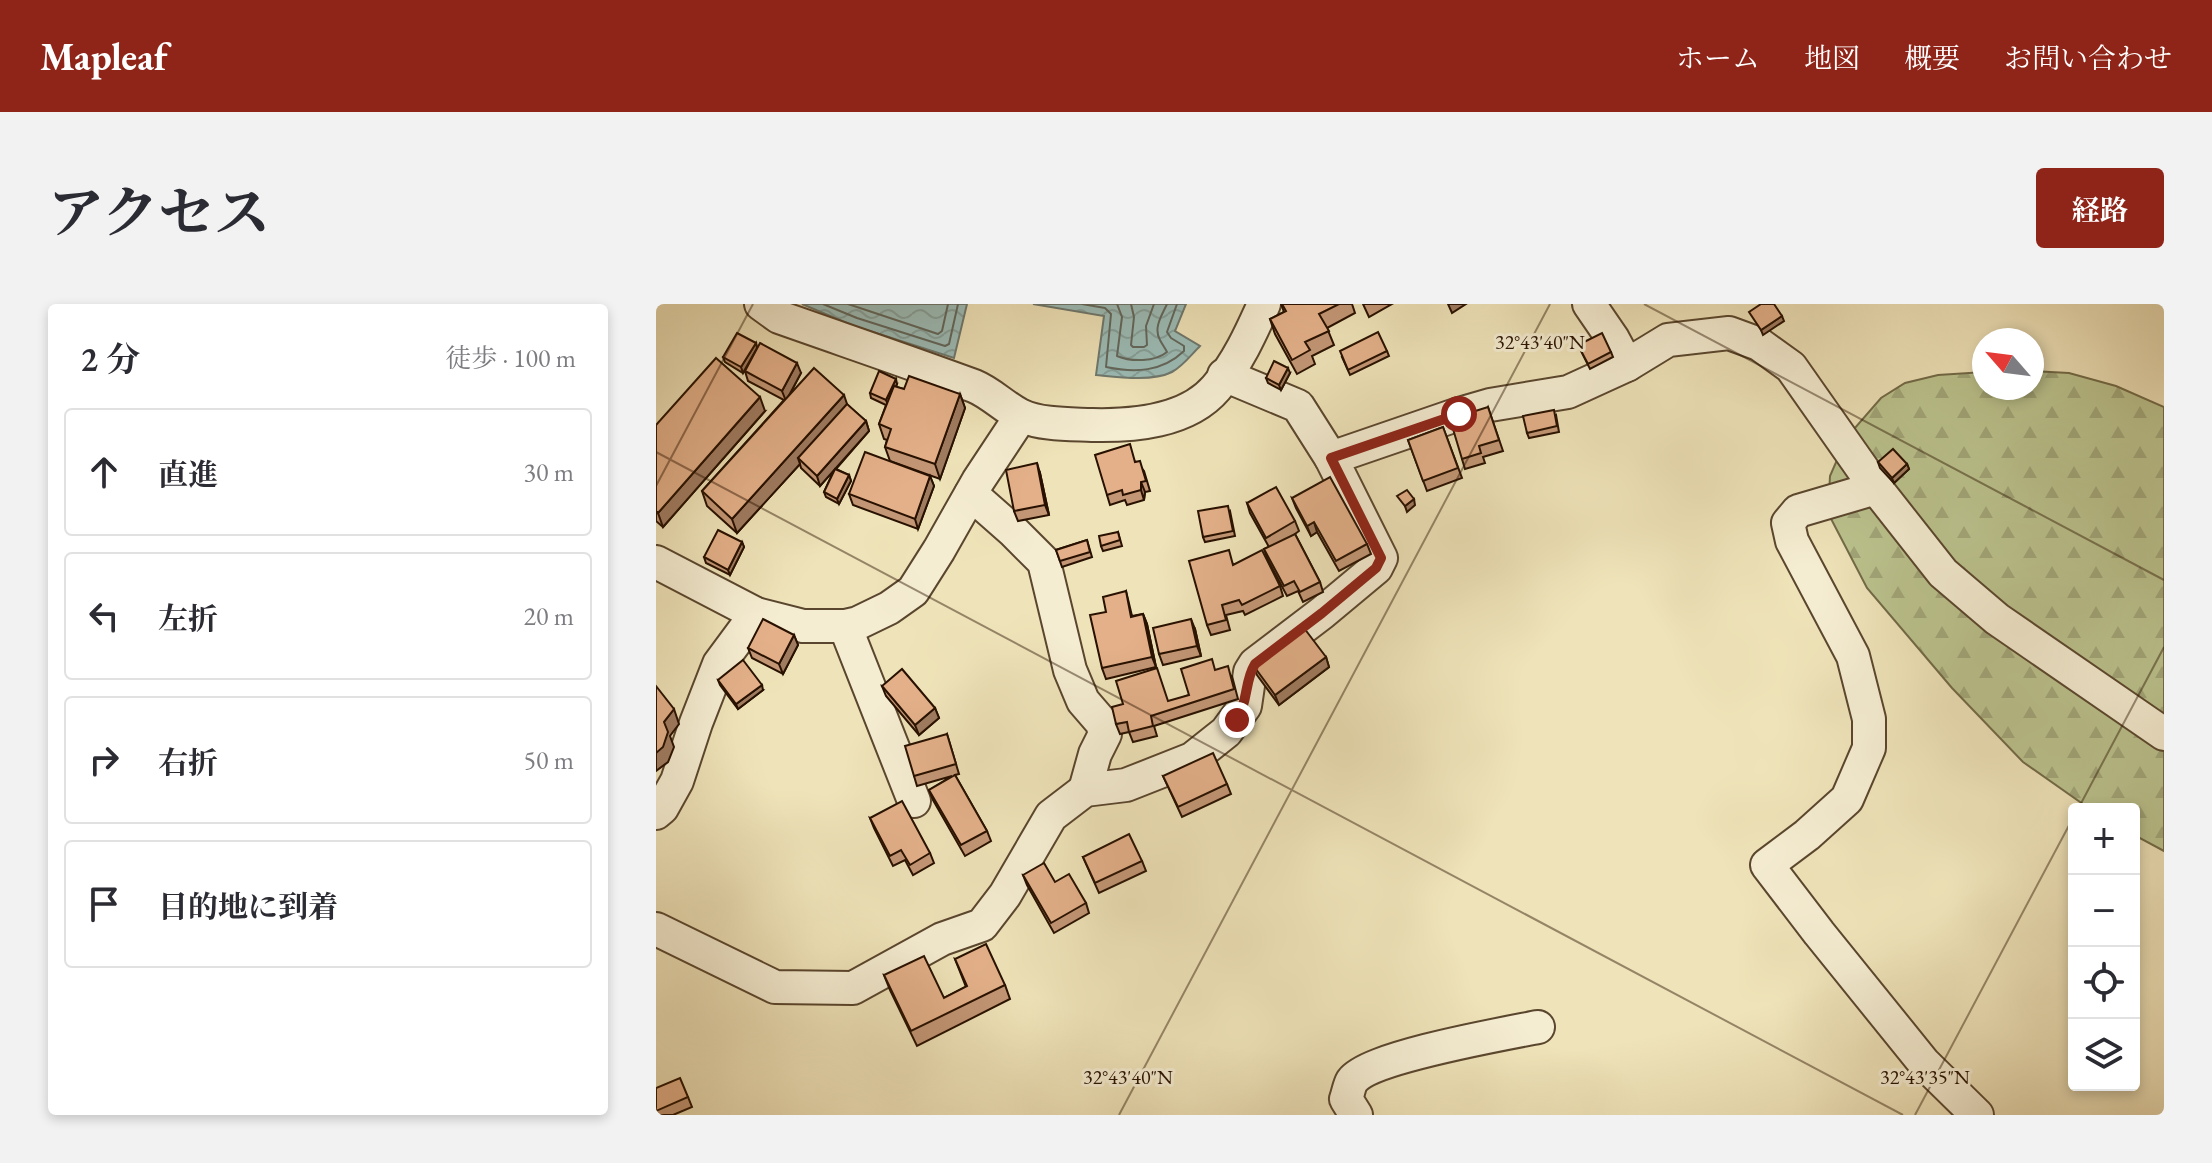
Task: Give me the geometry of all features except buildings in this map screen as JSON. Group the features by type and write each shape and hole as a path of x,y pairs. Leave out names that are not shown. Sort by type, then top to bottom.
{"street":[{"path":"761,304 779,317 978,388 1021,416 1055,423 1095,425 1141,424 1199,403 1215,389 1244,348 1264,304"},
{"path":"1589,304 1627,365"},
{"path":"1331,458 1490,405 1568,392 1627,365 1668,340 1729,333 1759,344 1791,367 1876,488 1943,573 1997,619 2164,734"},
{"path":"656,929 775,987 853,988 942,939 982,925 1005,895 1051,816 1085,790 1126,785 1192,759 1226,732 1245,706 1250,672 1255,664 1376,568 1381,558 1331,458 1298,406 1224,375"},
{"path":"656,562 756,614 803,626 858,623 889,608 913,591 1021,416"},
{"path":"1876,488 1798,511 1788,523 1792,541 1853,656 1869,719 1869,748 1847,799 1767,865 1924,1063 1977,1115"},
{"path":"971,494 1044,562 1070,670 1083,701 1102,723 1105,734 1095,754 1085,790"},
{"path":"656,813 677,781 719,664 756,614"},
{"path":"845,626 914,801"},
{"path":"1356,1115 1346,1099 1352,1081 1376,1066 1449,1045 1538,1027"}],"green space":[{"path":"2044,372 2069,373 2116,386 2164,407 2164,851 2140,838 2140,803 2081,803 2023,762 1952,688 1867,588 1828,513 1830,476 1847,437 1881,398 1905,383 1938,375 1972,373 1972,400 2044,400"}],"water":[{"path":"802,304 967,304 954,358 854,326"},
{"path":"1033,304 1186,304 1175,331 1200,346 1180,367 1164,375 1134,378 1096,375 1104,316"}],"route":[{"path":"1237,720 1245,706 1250,672 1255,664 1376,568 1381,558 1331,458 1459,414"}]}
